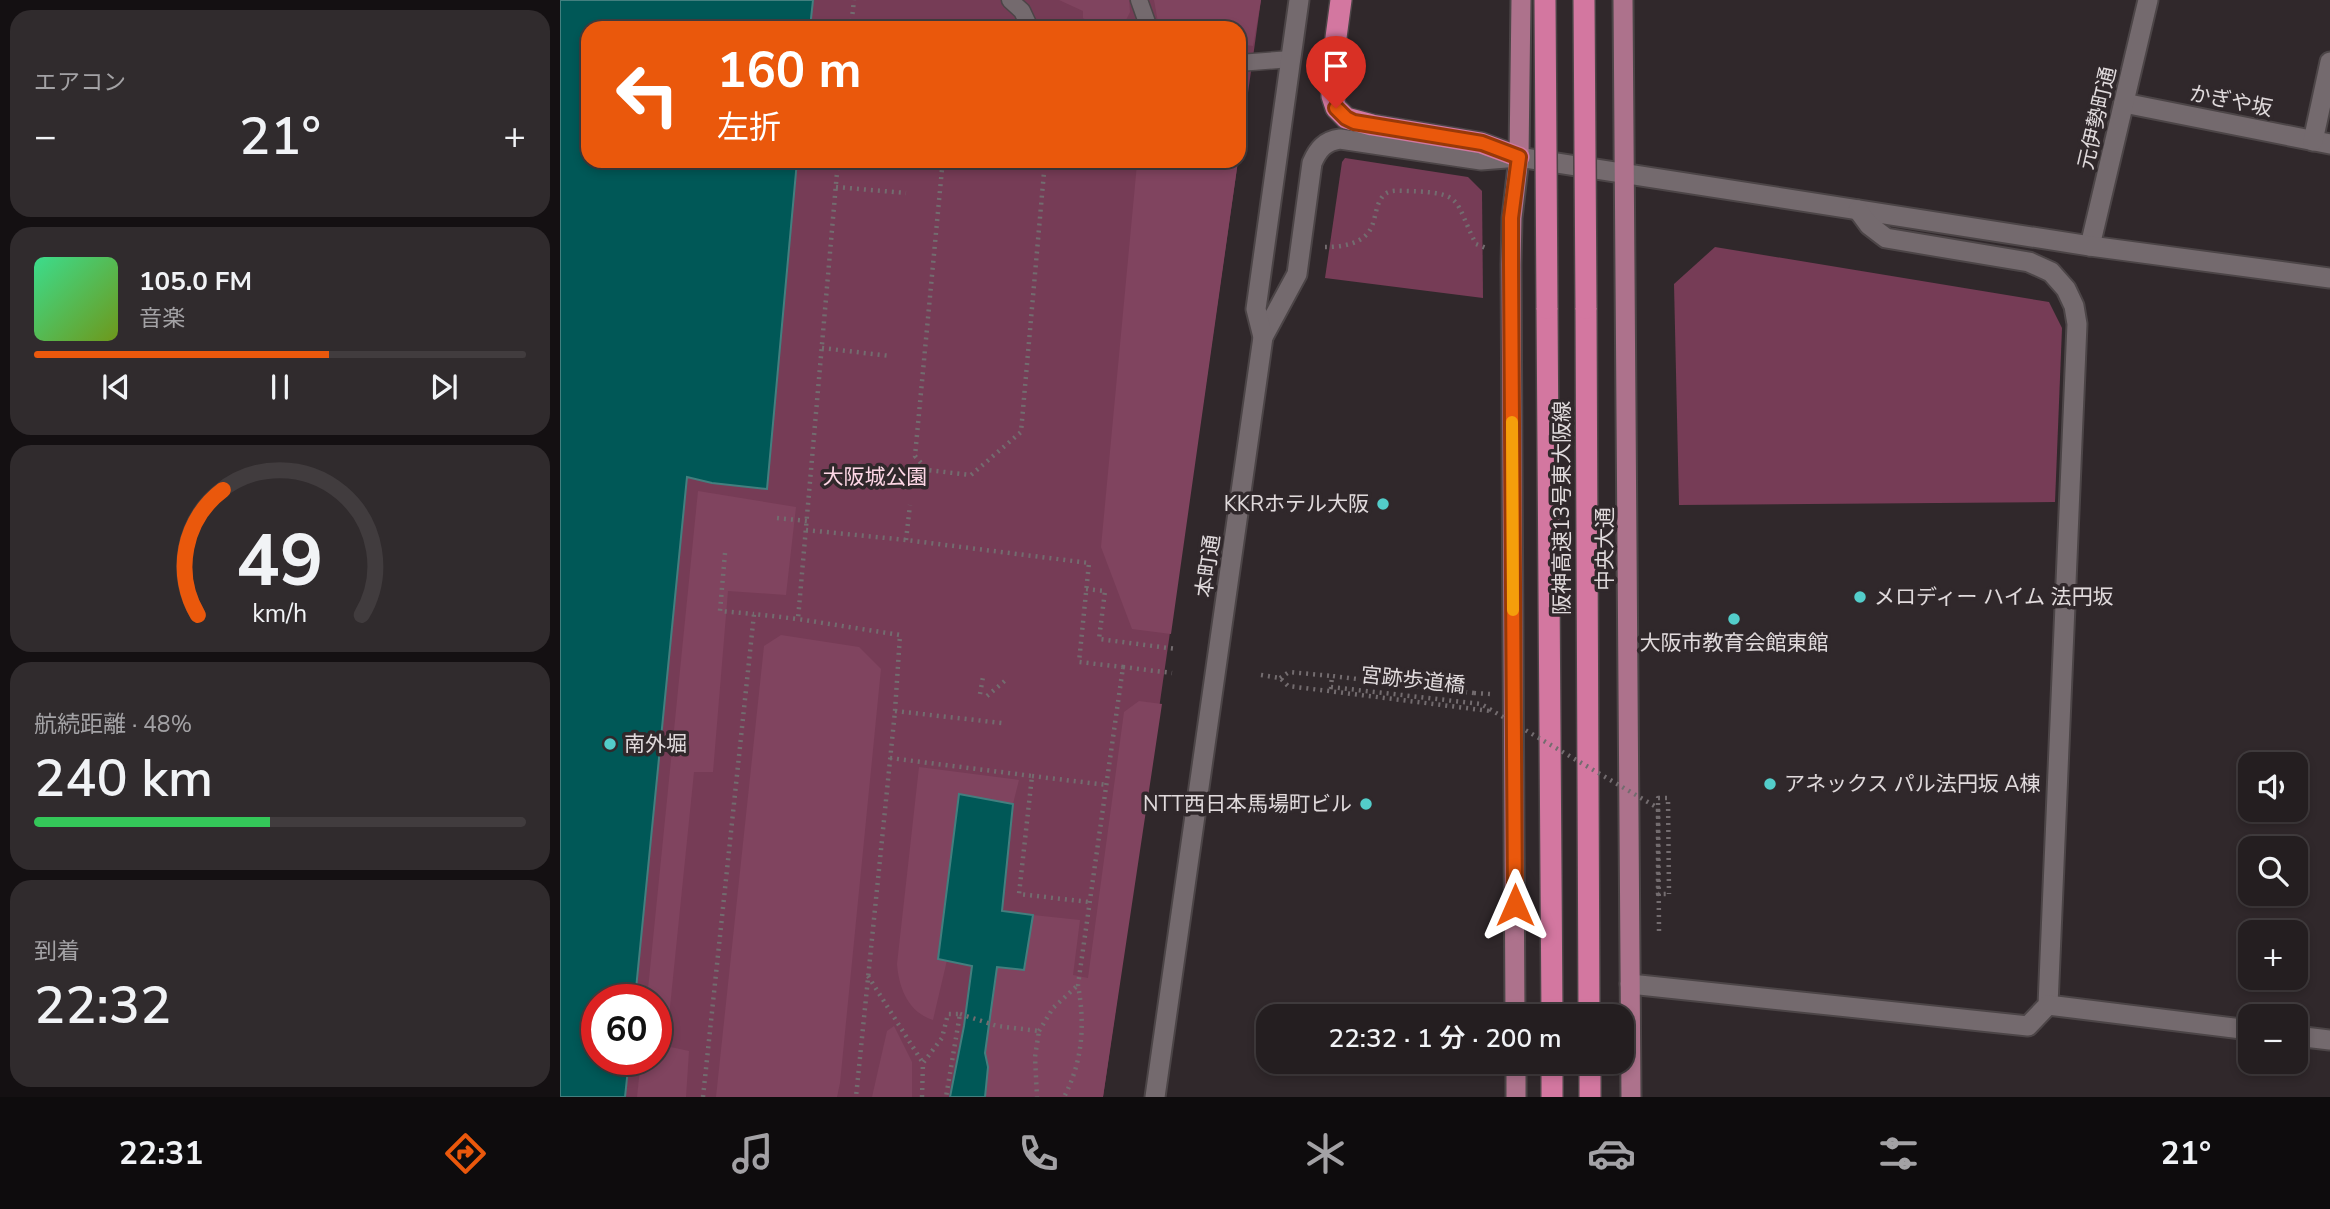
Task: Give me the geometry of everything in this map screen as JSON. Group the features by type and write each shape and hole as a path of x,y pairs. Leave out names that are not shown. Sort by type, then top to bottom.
{"highway":[{"path":"1341,0 1331,75 1332,96 1336,108 1346,118 1372,125 1482,143 1519,157"},
{"name":"阪神高速13号東大阪線","path":"1545,0 1552,1004"},
{"name":"阪神高速13号東大阪線","path":"1584,0 1589,1004"},
{"path":"1552,1074 1552,1097"},
{"path":"1590,1074 1590,1097"}],"main road":[{"path":"1516,1004 1511,218 1519,157 1521,0"},
{"name":"中央大通","path":"1623,0 1631,1097"},
{"path":"1516,1074 1516,1097"}],"street":[{"name":"本町通","path":"1155,1097 1263,337 1256,309 1299,0"},
{"name":"元伊勢町通","path":"2090,246 2148,0"},
{"path":"2322,143 2330,62"},
{"name":"かぎや坂","path":"2124,103 2322,143"},
{"path":"1263,337 1297,274 1312,163 1326,143 1349,140 1481,160 1519,157 2090,246 2330,278"},
{"path":"1630,984 2028,1026 2048,1005 2077,324 2074,306 2066,289 2051,272 2029,262 1886,238 1869,225 1858,210"},
{"path":"2048,1005 2238,1029"},
{"path":"2308,1037 2330,1040"}],"lane":[{"path":"1010,0 1026,21"},
{"path":"1139,0 1146,21"},
{"path":"1246,62 1291,59"}],"path":[{"path":"852,21 854,0"},
{"path":"799,618 837,168"},
{"path":"943,168 915,456 927,470 971,475 1021,432 1044,168"},
{"path":"836,187 906,193"},
{"path":"1321,247 1348,245 1363,237 1372,227 1384,194 1394,190 1444,193 1457,203 1476,244 1489,248"},
{"path":"822,348 890,356"},
{"path":"906,540 910,505"},
{"path":"777,518 807,522"},
{"path":"806,530 1089,563 1079,662 1172,673"},
{"path":"725,552 720,611 799,618 900,635 895,711 856,1097"},
{"path":"1086,589 1104,591 1099,639 1176,649"},
{"path":"703,1097 754,614"},
{"path":"1064,1097 1073,1075 1083,1034 1078,985 1123,667"},
{"path":"1280,678 1289,672 1332,676"},
{"path":"1261,675 1280,678 1288,686 1492,711"},
{"name":"宮跡歩道橋","path":"1492,694 1332,676 1331,687 1481,704 1552,745 1587,766 1623,787 1646,801 1658,808 1658,820 1658,833 1658,845 1658,894 1669,894 1668,798 1658,799 1658,812 1658,825 1658,838 1658,852 1658,865 1659,891 1659,905 1659,931"},
{"path":"980,694 983,677"},
{"path":"987,695 1007,679"},
{"path":"895,711 1002,723"},
{"path":"890,758 1107,785"},
{"path":"1032,776 1019,894 1089,902"},
{"path":"868,975 923,1063 922,1097"},
{"path":"1037,1097 1035,1057 1039,1031 1053,1009 1078,985"},
{"path":"923,1063 942,1038 948,1014 960,1013 997,1026 1039,1031"},
{"path":"946,1097 960,1013"}],"green space":[{"name":"大阪城公園","path":"560,0 1261,0 1246,107 1246,21 581,21 581,168 1237,168 1103,1097 560,1097"},
{"path":"1345,158 1468,177 1482,191 1483,298 1325,278 1342,162"},
{"path":"1715,247 2049,302 2062,328 2055,502 1679,505 1674,284"}],"shaded area":[{"path":"1059,0 1129,0 1130,12 1126,21 1086,21 1083,18 1083,11"},
{"path":"1154,0 1261,0 1253,46 1246,45 1246,21 1158,21"},
{"path":"1137,168 1237,168 1171,634 1132,629 1101,547"},
{"path":"698,491 796,507 786,595 728,591 713,772 694,772 672,987 672,984 649,984"},
{"path":"781,635 859,647 881,669 840,1083 837,1097 716,1097 764,646"},
{"path":"1139,701 1162,704 1103,1097 985,1097 988,1067 985,1053 997,967 1024,969 1033,915 1080,920 1073,975 1088,978 1124,712"},
{"path":"919,767 1019,780 1013,804 959,794 938,959 947,960 933,1020 917,1011 906,998 897,964"},
{"path":"894,1026 912,1062 912,1097 872,1097 887,1031"},
{"path":"672,1047 689,1051 686,1097 637,1097 639,1075 672,1075"}],"water":[{"name":"南外堀","path":"560,0 813,0 811,21 581,21 581,168 796,168 767,489 712,483 687,477 636,984 581,984 581,1075 627,1075 625,1097 560,1097"},
{"path":"959,794 1013,804 1002,911 1033,915 1024,970 997,967 985,1053 988,1067 985,1097 950,1097 972,966 938,959"}],"slow traffic":[{"path":"1512,422 1513,610"}],"place":[{"name":"KKRホテル大阪","path":"1383,504"},
{"name":"メロディー ハイム 法円坂","path":"1860,597"},
{"name":"大阪市教育会館東館","path":"1734,619"},
{"name":"南外堀","path":"610,744"},
{"name":"アネックス パル法円坂 A棟","path":"1770,784"},
{"name":"NTT西日本馬場町ビル","path":"1366,804"}],"route":[{"path":"1336,108 1354,122 1482,143 1519,157 1511,218 1515,905"}]}
